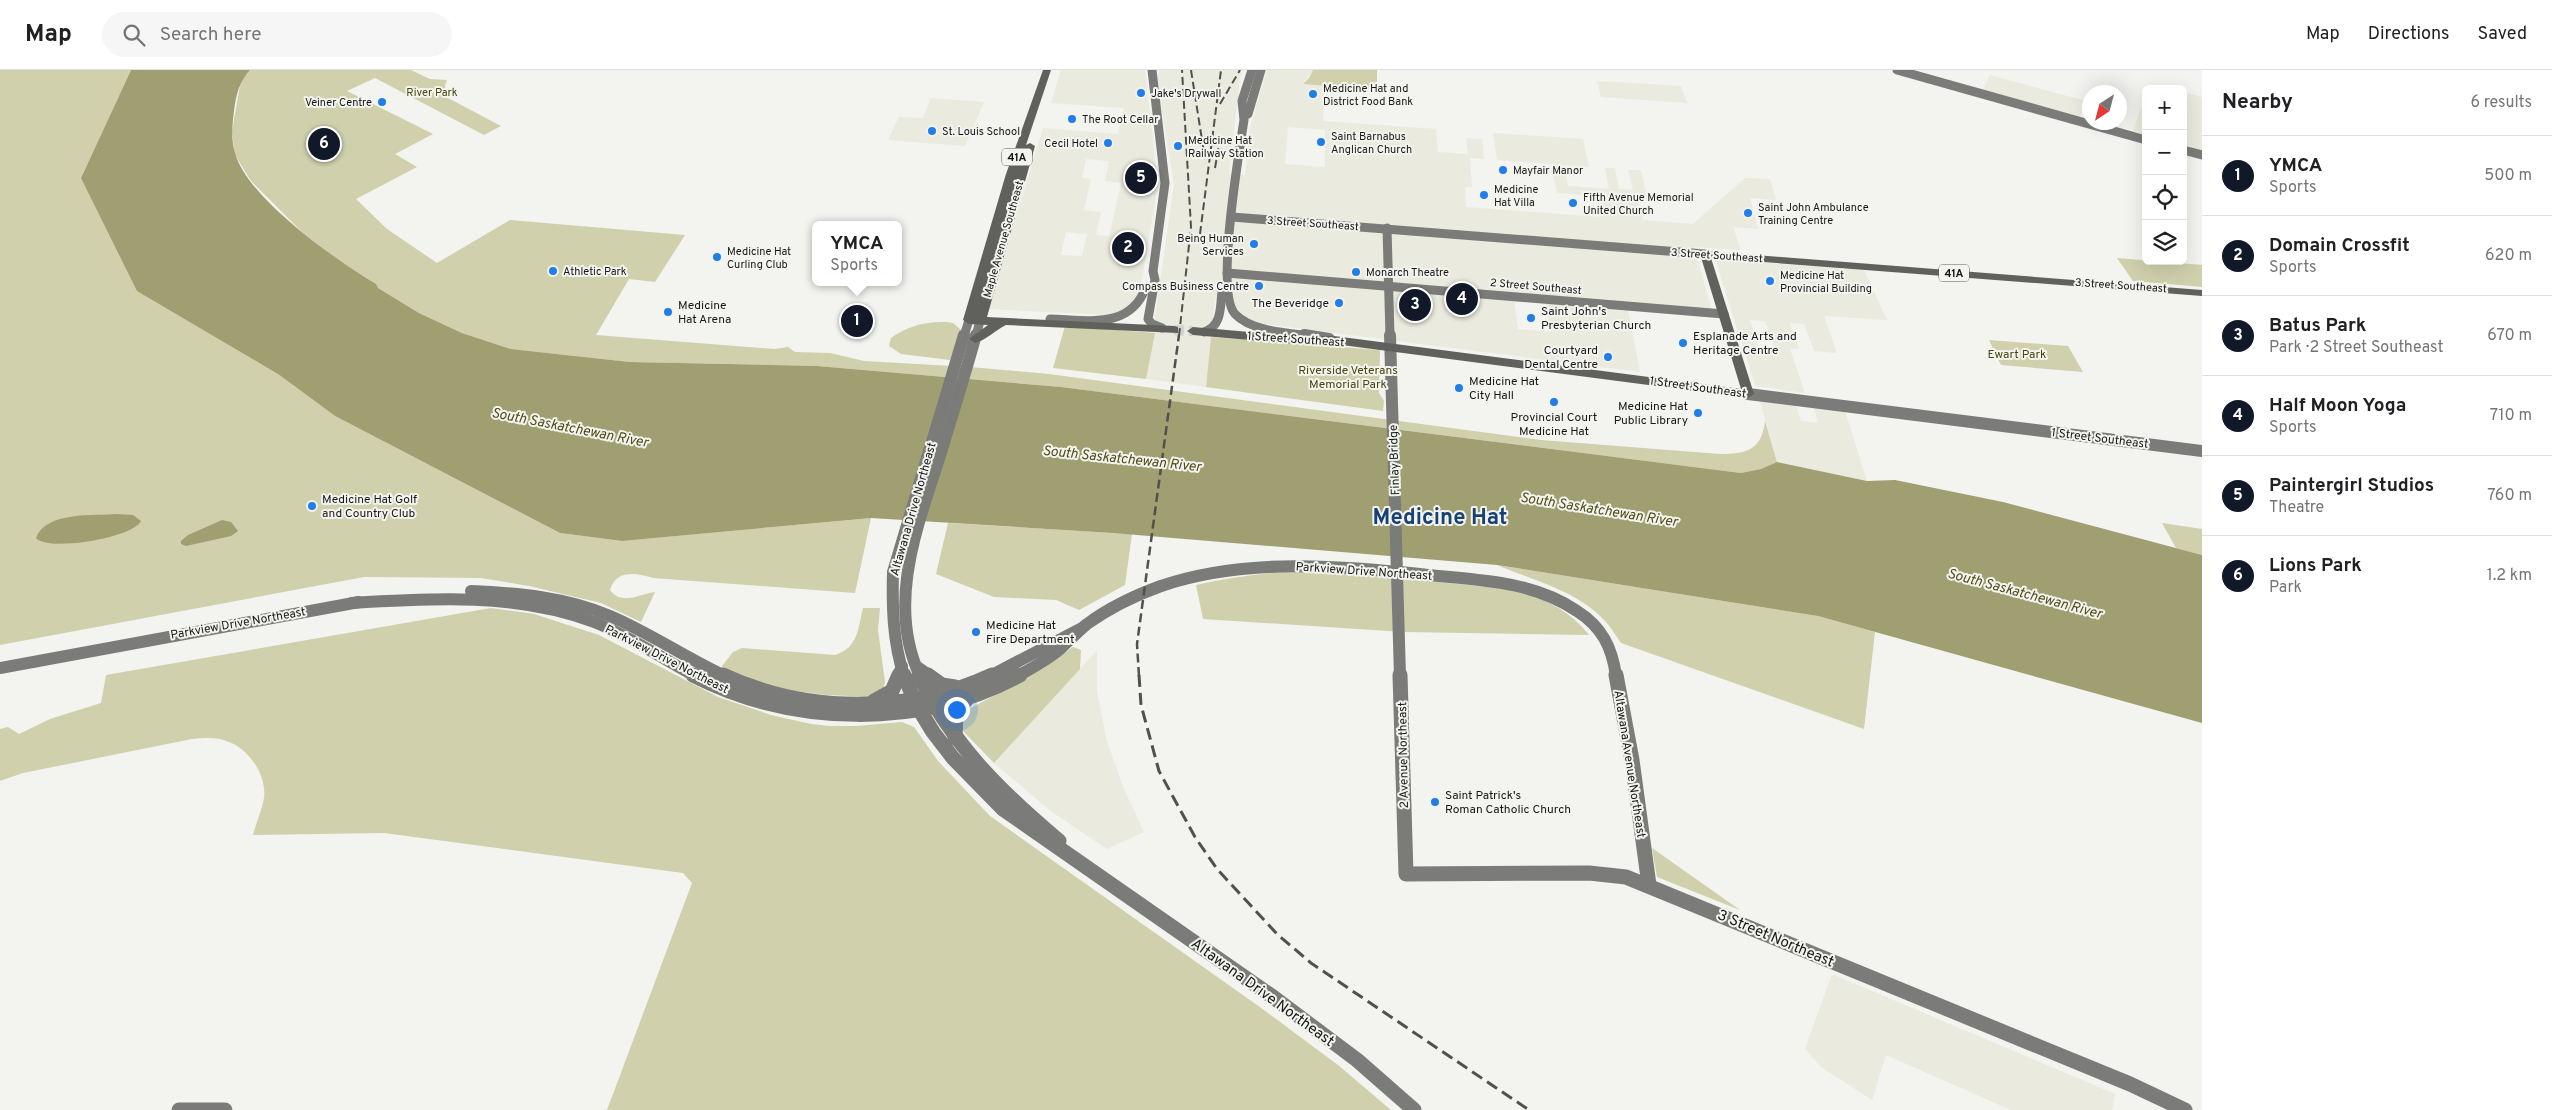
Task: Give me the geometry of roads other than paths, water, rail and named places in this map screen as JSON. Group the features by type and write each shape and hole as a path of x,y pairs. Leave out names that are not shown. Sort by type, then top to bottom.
{"main road":[{"name":"Maple Avenue Southeast","path":"975,317 1011,174 1047,70"},
{"name":"Maple Avenue Southeast","path":"975,317 1042,106 1056,70"},
{"path":"1705,254 1748,394"},
{"name":"3 Street Southeast","path":"1705,254 2202,293"},
{"path":"975,317 1050,319 1174,330"},
{"path":"975,317 1009,323 1096,324"},
{"path":"969,347 990,328 1009,323"},
{"name":"1 Street Southeast","path":"1199,332 1296,340 1334,340 1748,394"}],"street":[{"path":"1152,70 1165,183 1153,271 1155,280 1149,320 1152,324 1162,328"},
{"path":"1252,70 1244,94 1242,114 1244,120 1227,273 1229,306 1240,318 1260,326 1334,340"},
{"path":"1244,120 1248,115 1261,70"},
{"path":"1897,70 2142,139"},
{"path":"2187,151 2202,155"},
{"name":"3 Street Southeast","path":"1232,217 1705,254"},
{"name":"Finlay Bridge","path":"1387,228 1399,636"},
{"path":"1050,319 1105,319 1123,316 1141,304 1148,278 1153,271"},
{"path":"1199,332 1213,330 1217,326 1223,282 1227,273"},
{"name":"2 Street Southeast","path":"1227,273 1724,314"},
{"name":"Maple Avenue Southeast","path":"969,347 975,317"},
{"name":"Maple Avenue Southeast","path":"969,347 975,317"},
{"name":"Altawana Drive Northeast","path":"969,347 906,545 893,572 890,599 891,626 909,665 954,738 984,772 1042,827 1107,881"},
{"name":"1 Street Southeast","path":"1748,394 2202,451"},
{"name":"Parkview Drive Northeast","path":"352,603 464,598 541,607 594,623 626,637 722,689 765,702 833,714 931,702 965,694 1023,674 1056,652 1081,629 1128,600 1173,584 1243,570 1314,566 1483,580 1522,586 1567,605 1585,618 1609,644"},
{"name":"Parkview Drive Northeast","path":"0,668 391,596 470,591 508,592 543,597 606,615 709,668 765,692 796,700 824,704 916,705"},
{"name":"2 Avenue Northeast","path":"1399,636 1406,874"},
{"name":"Parkview Drive Northeast","path":"0,660 124,644"},
{"name":"Altawana Avenue Northeast","path":"1609,644 1623,708 1649,885"},
{"path":"862,704 883,698 892,691 909,665 942,685 965,694 956,713 954,738"},
{"name":"Altawana Drive Northeast","path":"909,665 916,705 945,751 971,780 1003,809 1034,833 1107,881 1273,997 1357,1060 1414,1110"},
{"name":"3 Street Northeast","path":"1406,874 1610,873 1649,885 2130,1084 2185,1110"},
{"path":"179,1110 225,1110"}],"water":[{"name":"South Saskatchewan River","path":"131,70 250,70 243,79 237,94 232,138 235,153 243,171 257,189 295,227 339,260 376,284 378,288 419,313 462,333 511,349 630,362 817,366 1061,387 1741,473 1761,469 1777,462 1867,481 1895,480 2003,502 2202,555 2202,723 1818,616 1497,565 1113,533 871,518 622,541 560,533 335,416 278,374 137,291 81,178"},
{"path":"84,515 133,515 141,521 135,527 123,533 90,541 56,544 43,542 36,538 41,529 60,519"},
{"path":"222,520 231,522 238,531 231,536 186,546 181,544 181,541 188,535"}],"tunnel":[{"path":"1174,330 1193,331"}],"railway":[{"path":"1179,336 1191,227 1182,70"},
{"path":"1191,70 1205,159"},
{"path":"1200,234 1221,70"},
{"path":"1220,104 1240,70"},
{"path":"1215,168 1219,145"},
{"path":"1139,676 1137,644 1179,335"},
{"path":"1139,675 1141,705 1159,771 1195,837 1217,869 1277,934 1311,963 1529,1110"}],"place":[{"name":"Jake's Drywall","path":"1141,93"},
{"name":"Medicine Hat and District Food Bank","path":"1313,94"},
{"name":"Veiner Centre","path":"382,102"},
{"name":"The Root Cellar","path":"1072,119"},
{"name":"St. Louis School","path":"932,131"},
{"name":"Saint Barnabus Anglican Church","path":"1321,142"},
{"name":"Cecil Hotel","path":"1108,143"},
{"name":"Lions Park","path":"324,144"},
{"name":"Medicine Hat Railway Station","path":"1178,146"},
{"name":"Mayfair Manor","path":"1503,170"},
{"name":"Paintergirl Studios","path":"1141,178"},
{"name":"Medicine Hat Villa","path":"1484,195"},
{"name":"Fifth Avenue Memorial United Church","path":"1573,203"},
{"name":"Saint John Ambulance Training Centre","path":"1748,213"},
{"name":"Being Human Services","path":"1254,244"},
{"name":"Domain Crossfit","path":"1128,248"},
{"name":"Medicine Hat Curling Club","path":"717,257"},
{"name":"Athletic Park","path":"553,271"},
{"name":"Monarch Theatre","path":"1356,272"},
{"name":"Medicine Hat Provincial Building","path":"1770,281"},
{"name":"Compass Business Centre","path":"1259,286"},
{"name":"Half Moon Yoga","path":"1462,299"},
{"name":"The Beveridge","path":"1339,303"},
{"name":"Batus Park","path":"1415,305"},
{"name":"Medicine Hat Arena","path":"668,312"},
{"name":"Saint John's Presbyterian Church","path":"1531,318"},
{"name":"YMCA","path":"857,321"},
{"name":"Esplanade Arts and Heritage Centre","path":"1683,343"},
{"name":"Courtyard Dental Centre","path":"1608,357"},
{"name":"Medicine Hat City Hall","path":"1459,388"},
{"name":"Provincial Court Medicine Hat","path":"1554,402"},
{"name":"Medicine Hat Public Library","path":"1698,413"},
{"name":"Medicine Hat Golf and Country Club","path":"312,506"},
{"name":"Medicine Hat Fire Department","path":"976,632"},
{"name":"Saint Patrick's Roman Catholic Church","path":"1435,802"}],"district":[{"name":"Medicine Hat","path":"1440,516"}],"park label":[{"name":"River Park","path":"432,92"},
{"name":"Ewart Park","path":"2017,354"},
{"name":"Riverside Veterans Memorial Park","path":"1348,377"}]}
